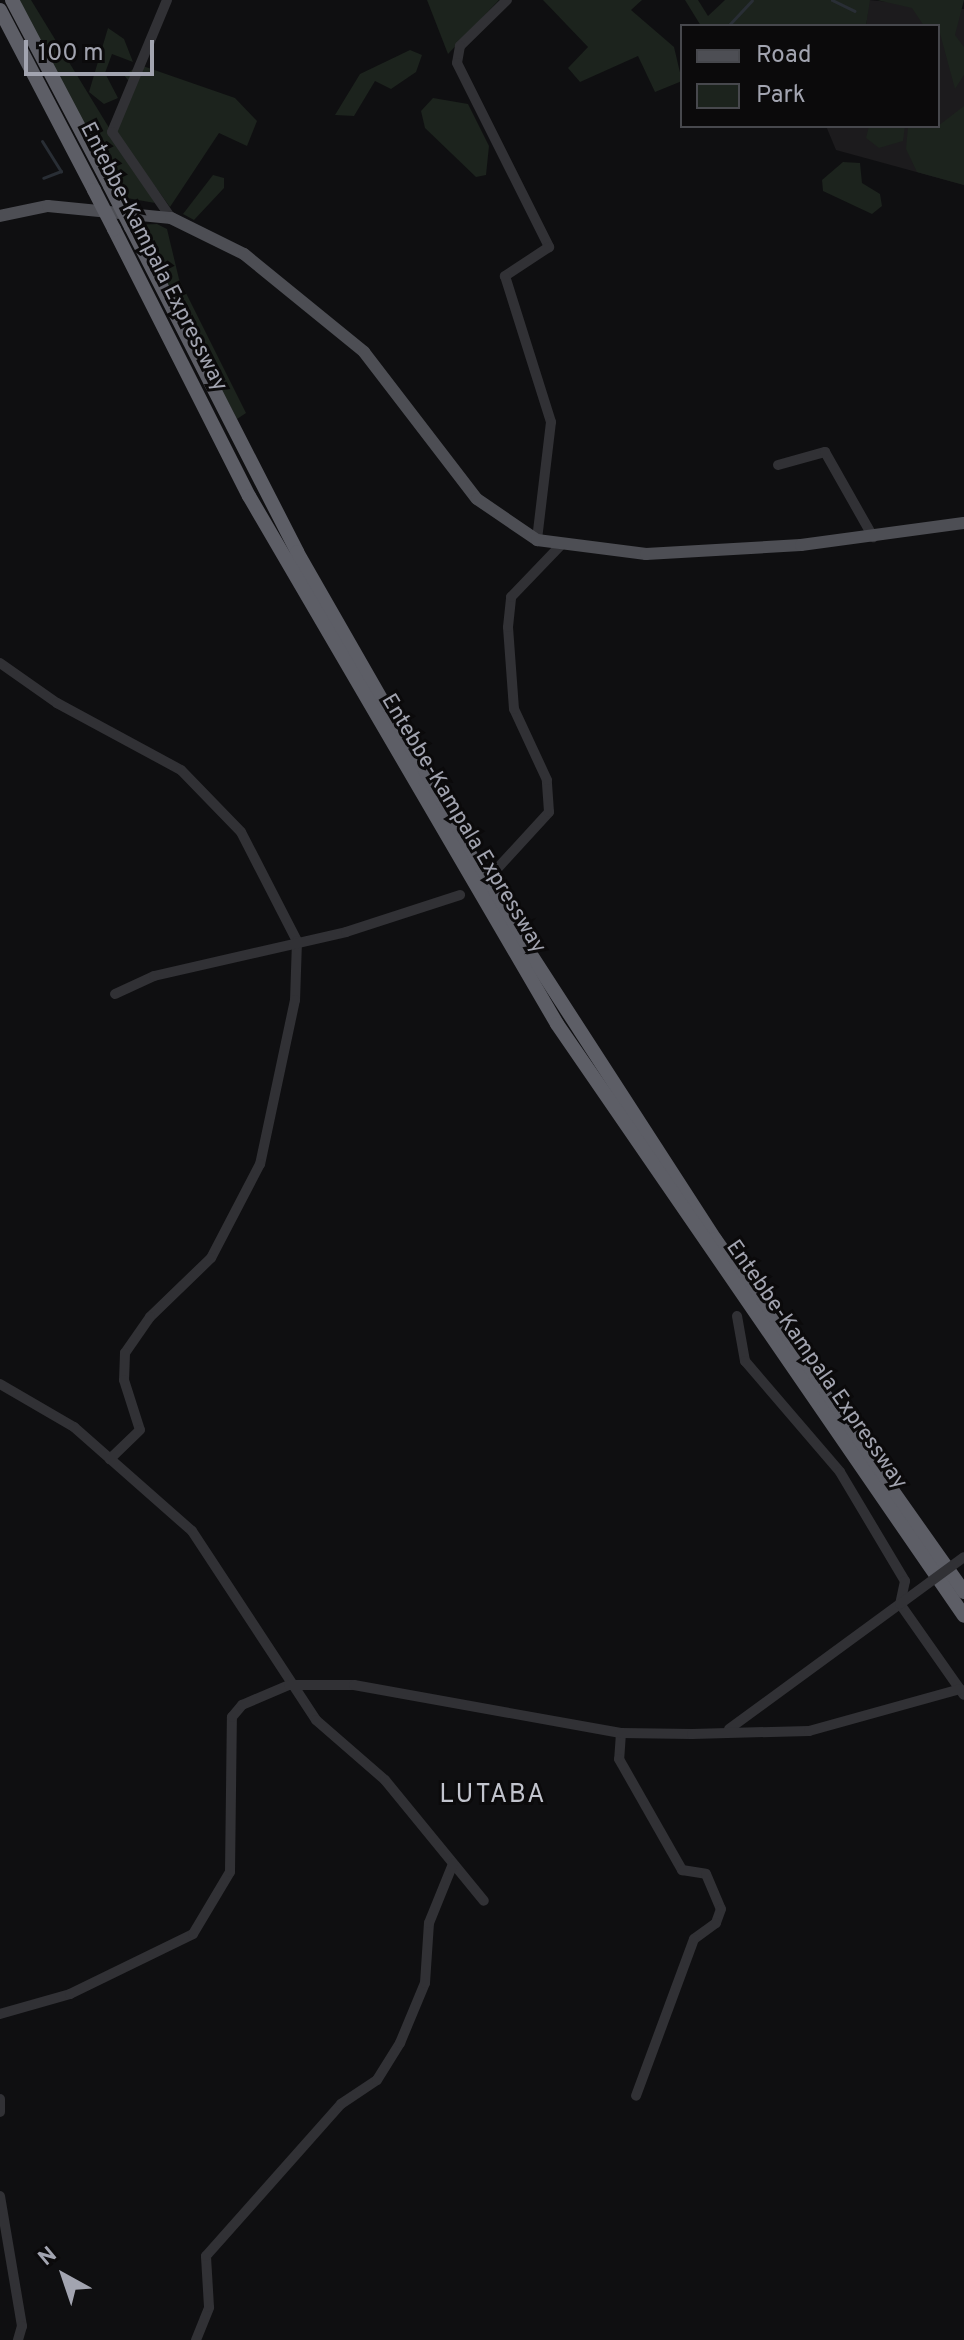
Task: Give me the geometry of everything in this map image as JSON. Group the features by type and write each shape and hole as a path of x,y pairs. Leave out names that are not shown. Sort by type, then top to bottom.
{"highway":[{"name":"Entebbe-Kampala Expressway","path":"12,0 297,552 504,913 715,1239 964,1592"},
{"name":"Entebbe-Kampala Expressway","path":"0,10 249,496 557,1024 964,1616"}],"main road":[{"path":"0,216 48,206 171,218 244,254 332,322 369,358 477,499 537,540 560,546 646,554 873,537 964,523"}],"street":[{"path":"167,0 112,132 171,218"},
{"path":"507,0 460,46 457,63 549,247 505,276 551,422 537,540"},
{"path":"778,465 825,452 873,537"},
{"path":"495,871 549,812 547,780 514,709 508,627 511,597 560,546"},
{"path":"0,663 57,703 181,770 241,832 297,941 295,1000 260,1164 211,1258 150,1317 125,1353 124,1380 140,1430 110,1459"},
{"path":"115,994 154,976 437,908 460,895"},
{"path":"0,2014 70,1994 193,1934 230,1872 232,1717 242,1705 289,1685 354,1685 621,1733 809,1731 962,1692 900,1604 905,1581 816,1438 745,1361 737,1316"},
{"path":"0,1384 74,1427 204,1546 289,1685 341,1747 385,1780 484,1901"},
{"path":"728,1730 964,1557"},
{"path":"621,1733 619,1759 682,1870 706,1874 721,1909 716,1923 694,1939 636,2096"},
{"path":"196,2340 209,2307 206,2256 341,2104 377,2080 400,2043 425,1983 429,1923 453,1864"},
{"path":"0,2099 0,2112"},
{"path":"0,2196 22,2326 18,2340"}],"shaded area":[{"path":"869,0 964,9 964,185 836,150 827,128 940,128 940,24 866,24"}],"green space":[{"path":"19,0 31,0 155,203 121,197"},
{"path":"427,0 499,0 448,54"},
{"path":"543,0 642,0 631,10 674,47 680,82 655,92 638,56 580,82 568,68 588,47"},
{"path":"685,0 698,0 708,16 725,0 870,0 866,24 700,24"},
{"path":"877,0 964,0 955,35 964,47 964,75 955,89 940,24 923,24 912,8"},
{"path":"108,28 124,39 133,62 112,54 105,73 118,98 104,104 89,92"},
{"path":"410,50 422,55 416,72 391,89 375,81 354,116 335,115 360,74"},
{"path":"140,65 235,98 257,121 247,146 219,133 170,207 114,130 131,84 124,75"},
{"path":"433,98 468,104 489,146 486,175 476,177 425,128 421,111"},
{"path":"964,106 964,185 917,172 906,149 908,128 940,128 940,124"},
{"path":"868,128 905,128 903,141 879,148 866,138"},
{"path":"843,162 860,163 862,183 880,194 882,206 872,214 823,191 822,180"},
{"path":"213,175 224,178 224,188 194,220 183,214"},
{"path":"157,224 167,229 179,279 246,413 237,419 134,225"}],"waterway":[{"path":"730,24 752,0"},
{"path":"832,0 855,11"},
{"path":"42,141 61,171 43,178"}],"district":[{"name":"LUTABA","path":"493,1796"}]}
